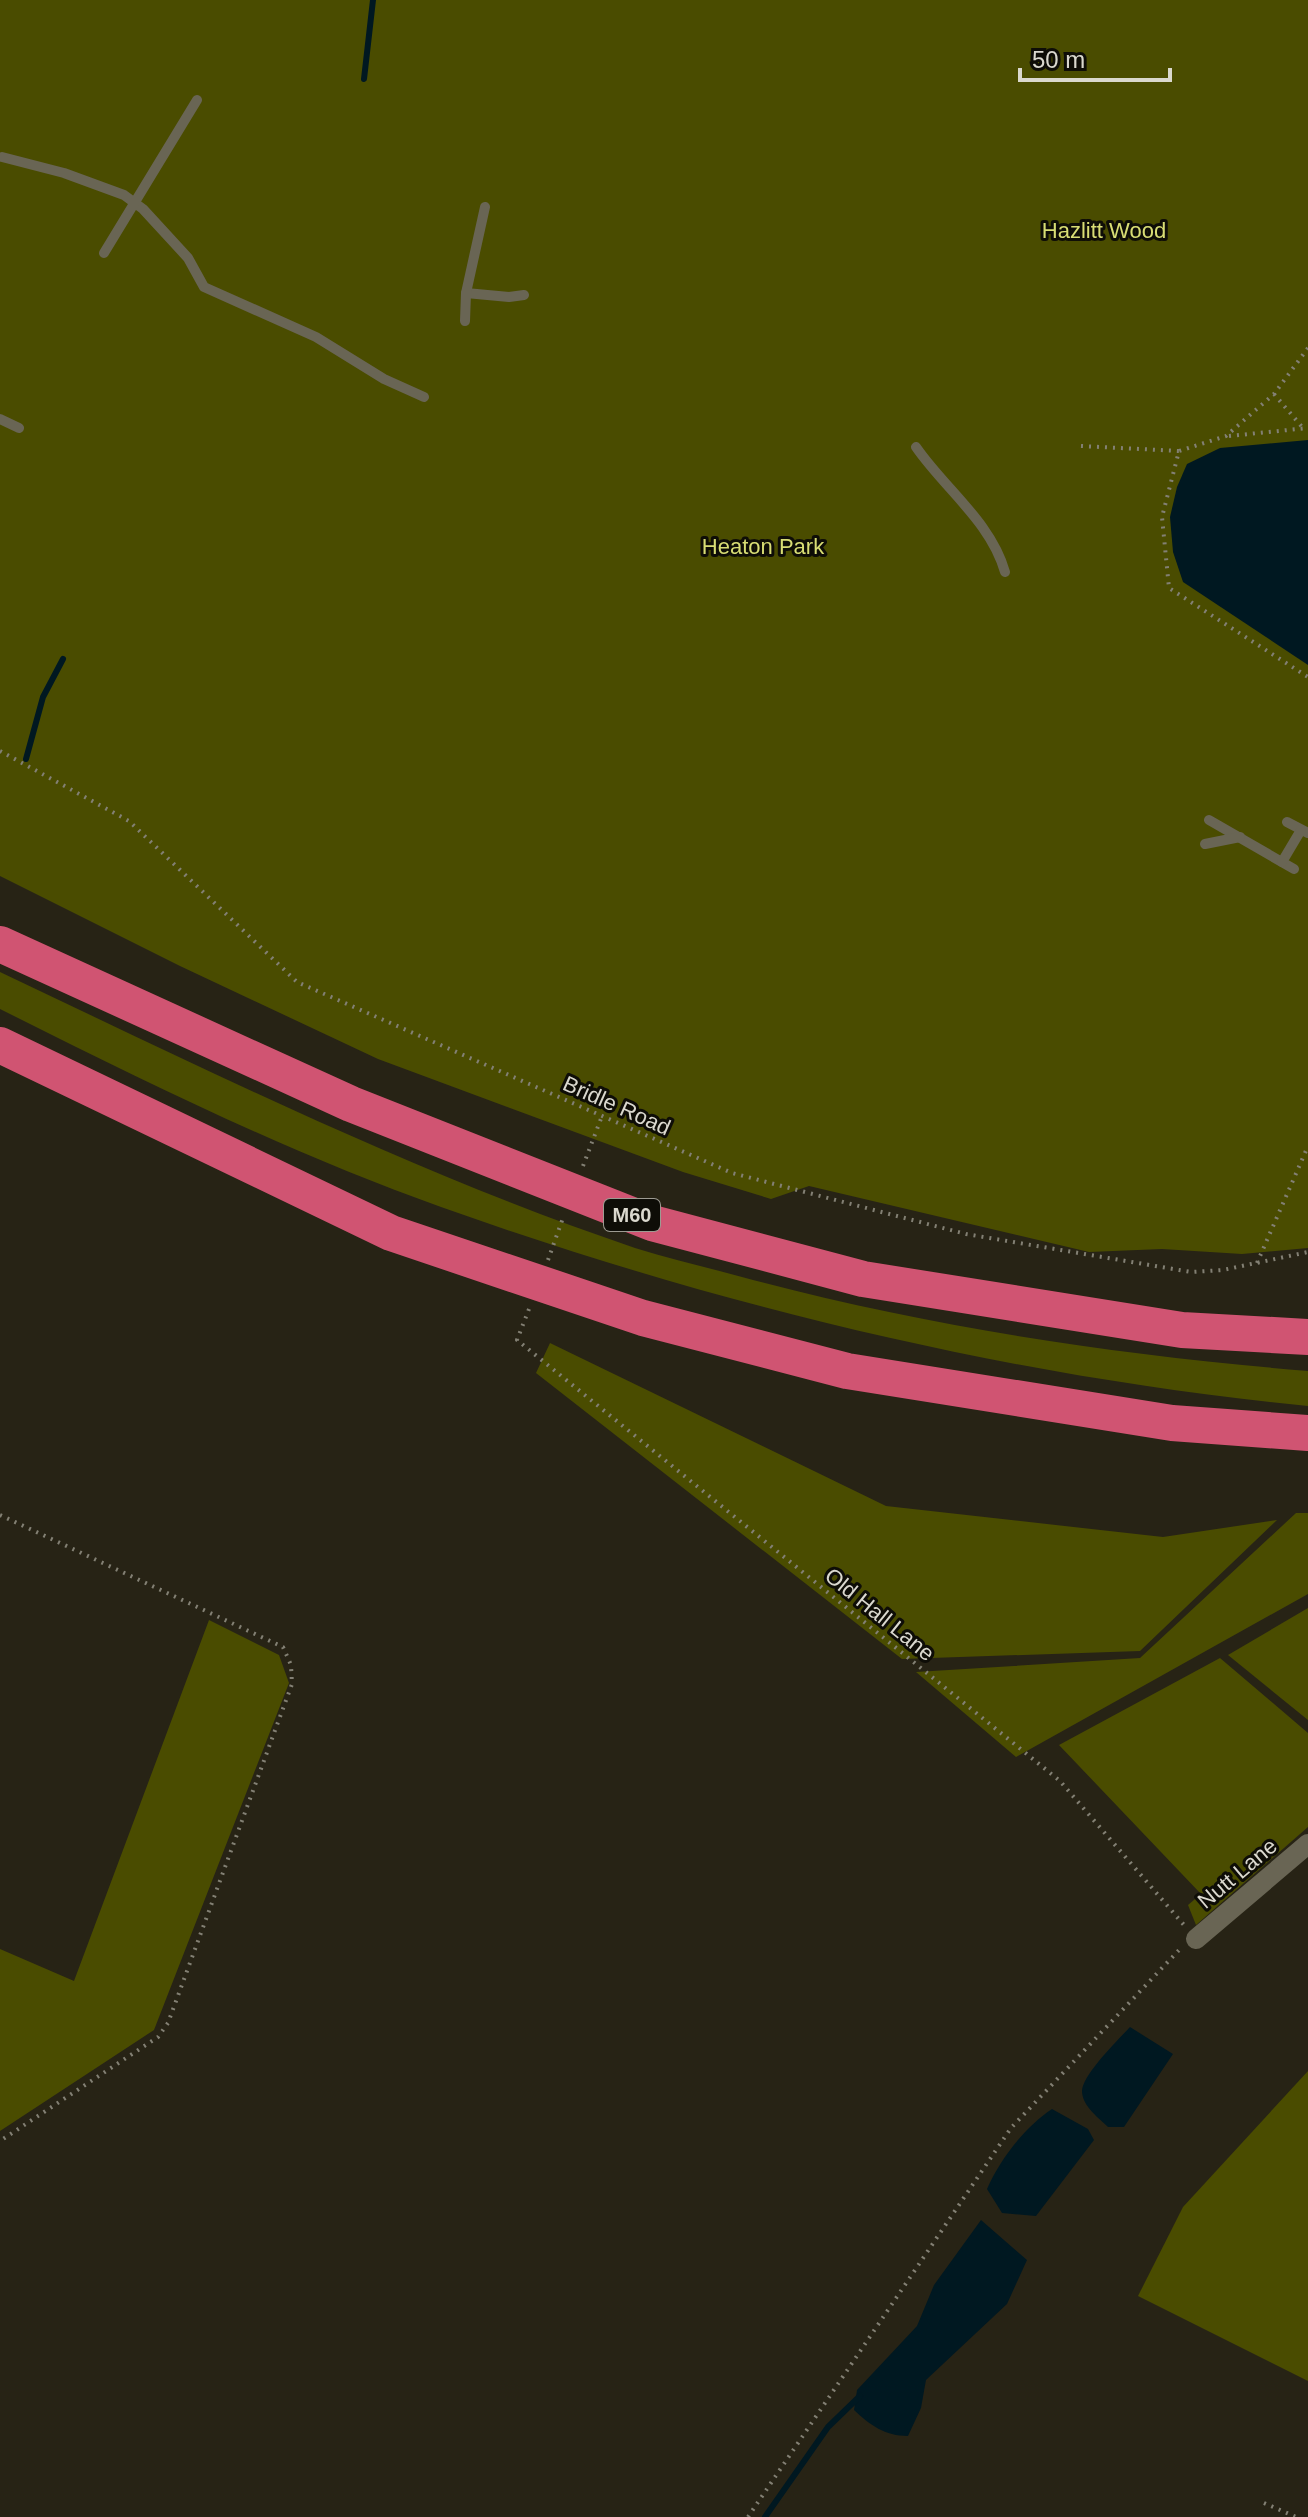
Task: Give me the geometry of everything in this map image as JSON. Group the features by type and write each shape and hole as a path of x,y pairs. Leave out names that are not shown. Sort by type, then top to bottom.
{"highway":[{"name":"M60","path":"0,944 351,1104 652,1223 863,1279 1182,1330 1308,1337"},
{"path":"0,1045 391,1233 643,1318 847,1371 1172,1423 1308,1433"}],"street":[{"name":"Nutt Lane","path":"1196,1939 1308,1844"}],"lane":[{"path":"104,253 197,100"},
{"path":"2,157 64,173 124,195 188,258 204,287 316,337 384,379 424,397"},
{"path":"465,321 466,293 485,207"},
{"path":"466,293 509,297 524,295"},
{"path":"0,419 19,428"},
{"path":"916,447 935,475 983,526 999,550 1005,572"},
{"path":"1209,820 1294,869"},
{"path":"1282,862 1305,831 1287,822"},
{"path":"1205,844 1240,837"}],"path":[{"path":"1226,436 1274,394 1308,348"},
{"path":"1274,394 1305,428"},
{"path":"1081,446 1179,451 1226,436 1305,428"},
{"path":"1179,451 1162,517 1169,588 1308,677"},
{"name":"Bridle Road","path":"0,751 129,821 297,982 732,1173 966,1234 1191,1272 1308,1252"},
{"path":"578,1180 602,1116"},
{"path":"1257,1263 1308,1146"},
{"path":"545,1267 567,1209"},
{"name":"Old Hall Lane","path":"534,1297 517,1340 1060,1781 1196,1939"},
{"path":"0,1515 283,1647 291,1665 292,1684 168,2023 158,2037 0,2141"},
{"path":"748,2517 1011,2128 1178,1950 1196,1939"},
{"path":"1264,2503 1296,2517"}],"green space":[{"name":"Heaton Park","path":"0,0 1308,0 1308,1248 1242,1254 1162,1249 1089,1252 809,1186 771,1199 683,1172 378,1059 180,966 0,876"},
{"path":"0,972 393,1154 473,1188 635,1248 811,1295 1023,1337 1165,1357 1308,1371 1308,1406 1087,1377 978,1357 761,1306 547,1243 441,1207 328,1163 218,1115 54,1036 0,1009"},
{"path":"550,1343 886,1506 1163,1537 1277,1520 1140,1651 902,1659 536,1373"},
{"path":"1296,1513 1308,1513 1308,1594 1016,1757 916,1672 1140,1658"},
{"path":"1308,1608 1308,1720 1228,1655"},
{"path":"209,1620 279,1655 289,1683 154,2030 0,2131 0,1949 74,1981"},
{"path":"1220,1658 1308,1733 1308,1827 1196,1925 1188,1905 1201,1894 1059,1745"},
{"path":"1308,2071 1308,2381 1138,2296 1183,2207"}],"water":[{"path":"1308,440 1308,665 1183,582 1173,552 1170,517 1177,487 1187,464 1220,448"},
{"path":"1130,2027 1173,2054 1124,2127 1108,2127 1085,2103 1083,2085 1101,2058"},
{"path":"1052,2109 1088,2129 1094,2140 1036,2216 1002,2213 987,2189 992,2178 1023,2134"},
{"path":"981,2220 1027,2260 1007,2304 926,2380 921,2408 908,2436 878,2429 854,2410 857,2390 917,2326 934,2285"}],"waterway":[{"path":"364,79 373,0"},
{"path":"26,759 43,697 63,659"},
{"path":"765,2517 828,2427 860,2396"}],"park label":[{"name":"Hazlitt Wood","path":"1104,230"}]}
